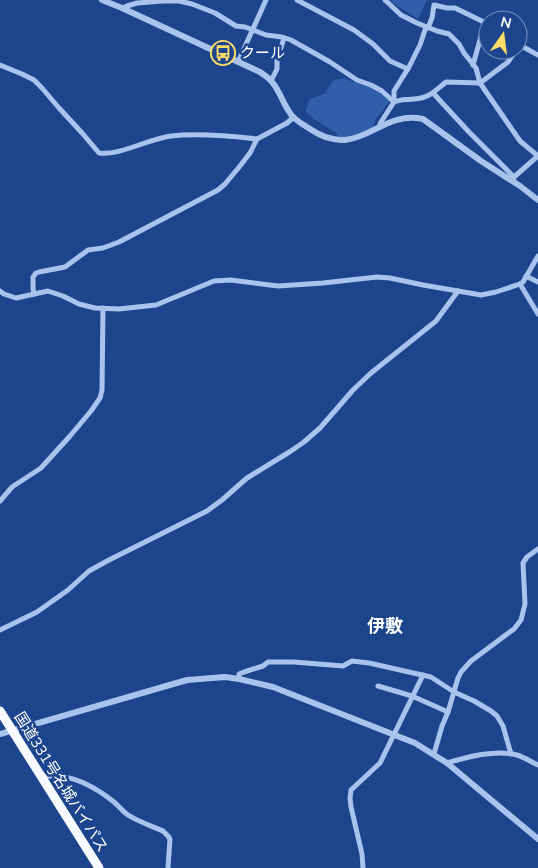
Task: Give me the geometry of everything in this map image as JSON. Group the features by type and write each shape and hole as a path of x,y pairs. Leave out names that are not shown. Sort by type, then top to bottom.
{"highway":[{"name":"国道331号名城バイパス","path":"0,711 99,868"}],"street":[{"path":"102,0 127,6 137,3 163,1 179,1 192,4 215,13 236,26 284,38 299,45 357,80 382,91 394,102"},
{"path":"238,62 266,0"},
{"path":"298,0 354,30 390,60 408,69"},
{"path":"384,0 401,15 437,32 449,34 459,44 476,68 480,83 520,141 538,156 514,179"},
{"path":"120,5 260,72 271,80 294,117 320,135 342,141 352,139 394,120 405,118 423,119 481,161 514,179"},
{"path":"394,102 394,91 420,45 432,18 434,5 455,8 478,19"},
{"path":"271,80 277,69 277,60 284,38"},
{"path":"473,65 478,49"},
{"path":"379,127 394,102 400,99 415,99 429,96 446,82 480,83 509,60"},
{"path":"0,65 34,80 99,153 107,154 172,136 236,136 257,140"},
{"path":"433,93 514,179 538,200"},
{"path":"34,294 33,277 36,273 64,267 88,250 103,248 119,242 146,226 218,190 250,153 257,140 294,117"},
{"path":"0,291 16,298 48,291 95,308 119,309 156,305 214,281 231,280 278,286 378,277 481,295 520,284 538,256"},
{"path":"526,276 538,282"},
{"path":"520,284 538,314"},
{"path":"0,630 37,612 68,590 89,571 108,560 207,511 247,478 304,442 320,428 371,373 436,321 458,291"},
{"path":"0,501 12,488 41,468 70,436 100,398 102,390 103,308"},
{"path":"434,754 461,672 470,661 514,629 520,620 525,604 522,563 538,549"},
{"path":"239,679 238,674 263,666 268,662 343,666 352,661 369,662 423,674 432,677 454,692 474,701 497,716 505,732 511,754"},
{"path":"363,868 362,854 351,807 351,790 380,764 423,674"},
{"path":"0,734 187,680 225,677 239,679 273,687 415,743 447,764 538,839"},
{"path":"378,686 412,696 448,712"},
{"path":"447,764 469,757 511,754 538,765"},
{"path":"41,777 68,776 93,787 116,803 130,817 164,832 170,839 168,868"}],"shaded area":[{"path":"391,0 427,0 418,19"},
{"path":"344,78 370,86 388,99 389,102 370,129 343,138 314,119 306,112 306,108 310,99 324,94 334,80"}],"place":[{"name":"クール","path":"223,53"}],"district":[{"name":"伊敷","path":"385,626"}]}
